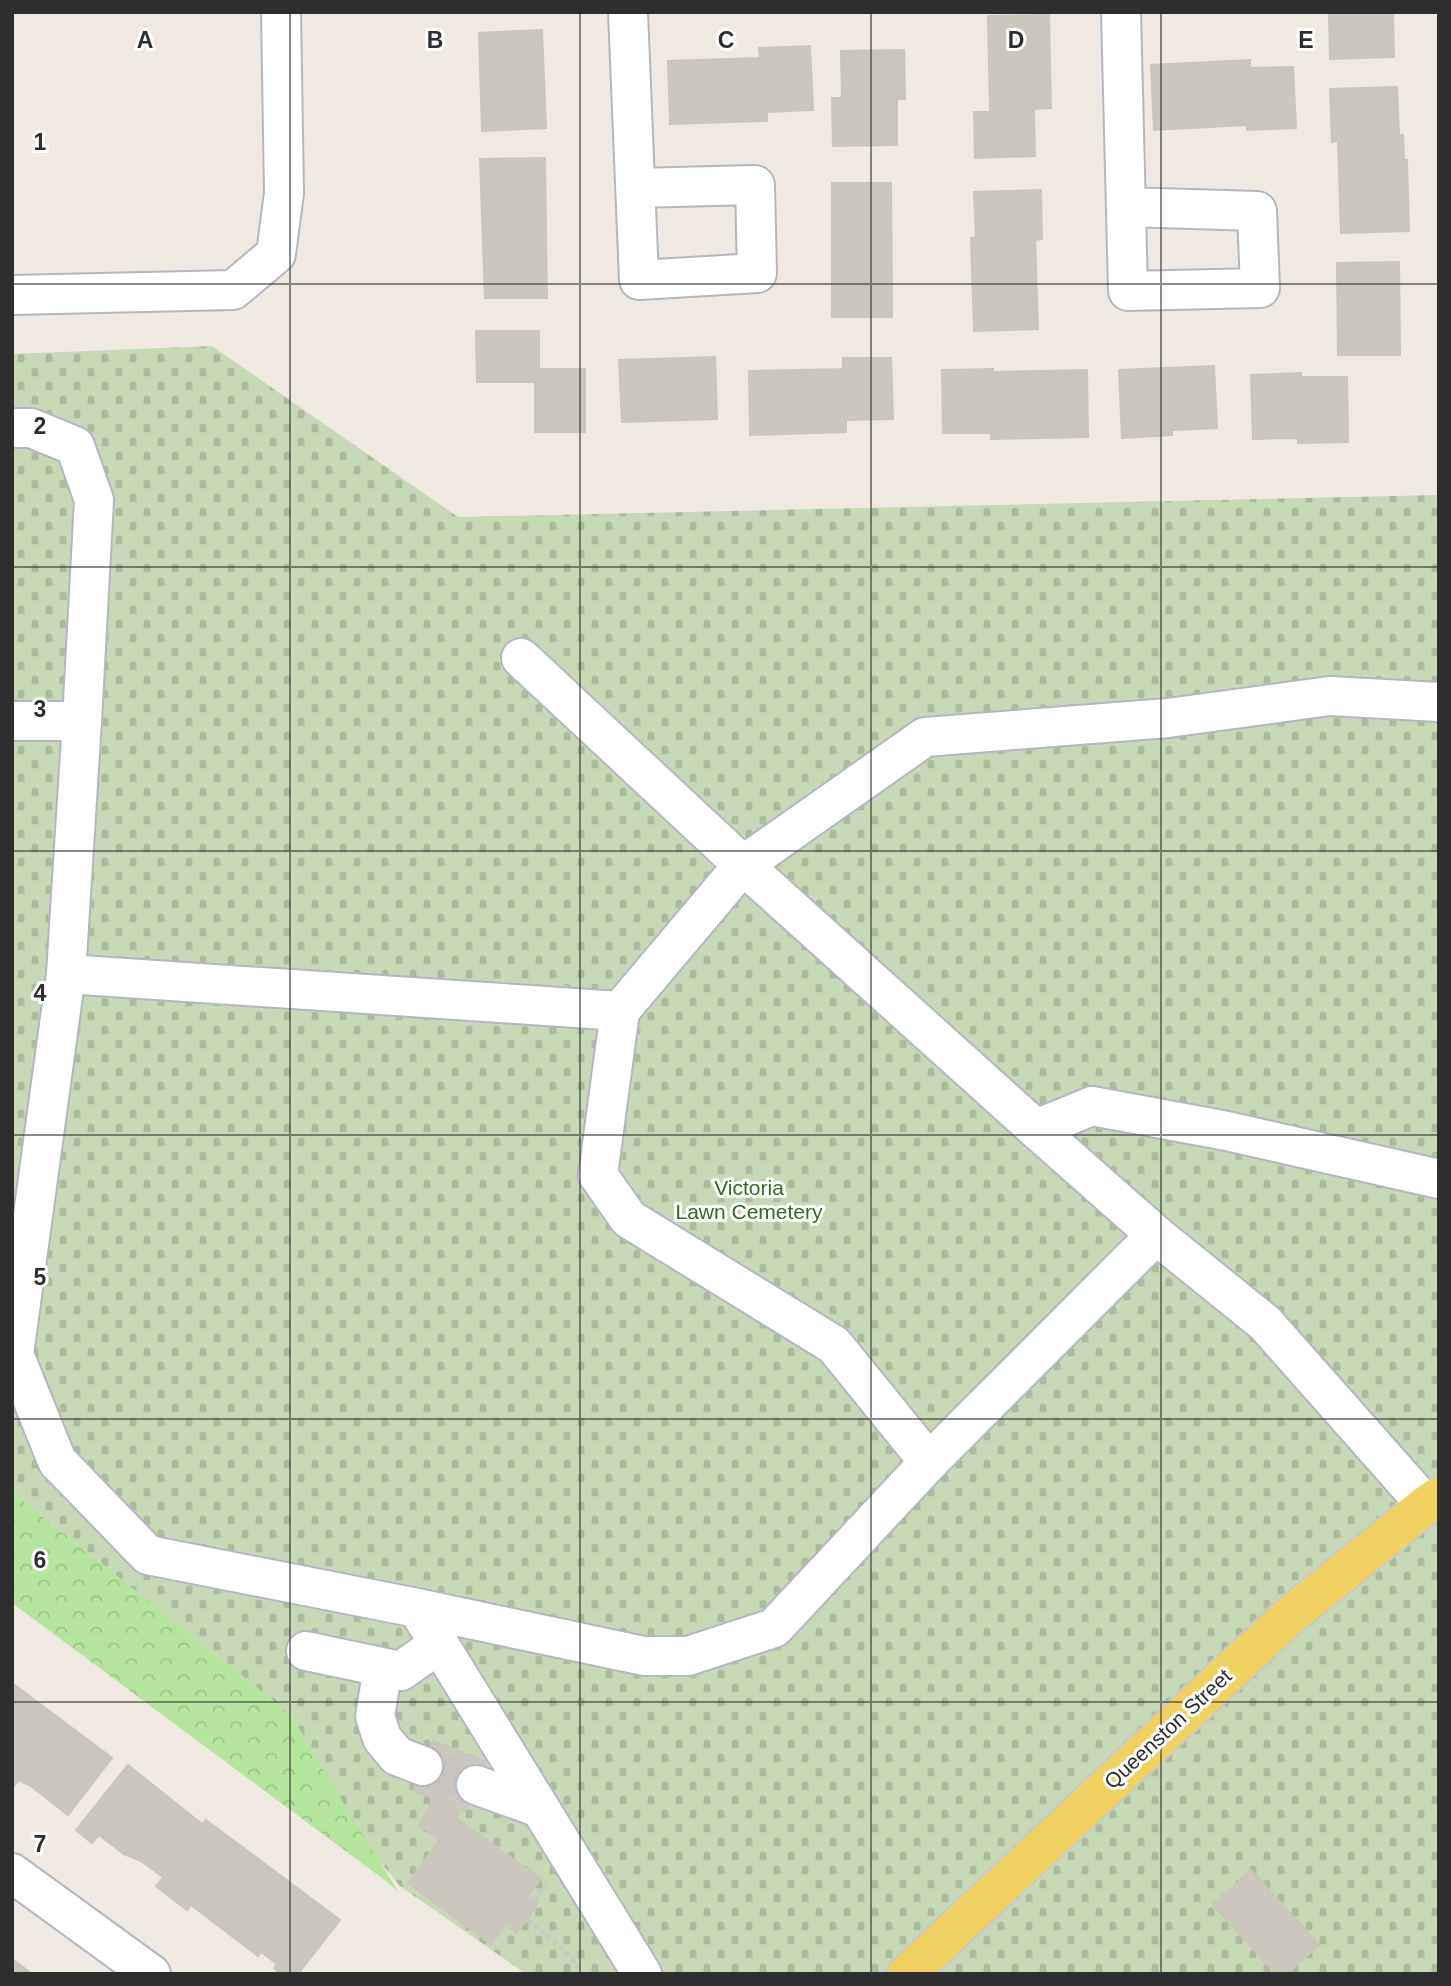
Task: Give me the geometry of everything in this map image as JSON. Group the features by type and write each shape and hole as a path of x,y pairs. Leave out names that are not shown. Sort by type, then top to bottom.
{"main road":[{"name":"Queenston Street","path":"906,1974 1287,1618 1432,1500"}],"street":[{"path":"12,295 233,289 276,254 284,193 281,12"},
{"path":"628,12 635,188"},
{"path":"1121,12 1126,207"},
{"path":"12,428 31,428 75,446 94,500 66,974 15,1354 57,1461 148,1555 644,1656 688,1656 774,1628 929,1462 1156,1235"},
{"path":"521,658 743,865 1036,1129 1156,1235 1265,1323 1432,1500"},
{"path":"929,1462 834,1345 629,1219 598,1175 620,1011 743,865 925,737 1168,718 1330,696 1439,702"},
{"path":"12,721 82,721"},
{"path":"66,974 620,1011"},
{"path":"1036,1129 1092,1106 1227,1131 1439,1179"},
{"path":"417,1608 642,1974"},
{"path":"306,1651 401,1671 439,1644"},
{"path":"383,1668 375,1716 382,1738 397,1756 423,1766"},
{"path":"476,1785 540,1808"},
{"path":"12,1873 151,1974"}],"path":[{"path":"527,1919 561,1947 582,1974"}],"green space":[{"name":"Victoria Lawn Cemetery","path":"212,346 458,517 1439,495 1439,1974 526,1974 400,1886 376,1857 290,1714 12,1492 12,354"},
{"path":"12,1492 290,1714 399,1893 12,1603"}],"building":[{"path":"1329,12 1393,12 1394,57 1330,59"},
{"path":"1049,15 1051,108 1034,109 1035,156 975,158 974,112 990,112 988,16"},
{"path":"542,30 546,128 482,131 479,33"},
{"path":"810,46 813,110 767,112 767,121 670,124 668,61 760,58 759,48"},
{"path":"904,50 905,99 897,99 897,145 833,146 832,98 842,98 841,51"},
{"path":"1250,60 1250,68 1293,67 1296,128 1247,130 1247,125 1154,130 1151,65"},
{"path":"1397,87 1399,135 1403,135 1404,160 1407,160 1409,231 1341,233 1338,141 1332,142 1330,89"},
{"path":"545,158 547,298 485,298 480,159"},
{"path":"832,183 891,183 892,317 832,317"},
{"path":"1041,190 1042,239 1035,240 1038,329 974,331 971,238 976,237 974,192"},
{"path":"1399,262 1400,355 1338,355 1337,263"},
{"path":"476,331 539,331 539,369 585,369 585,432 535,432 535,382 477,382"},
{"path":"715,357 717,419 622,422 619,360"},
{"path":"843,358 891,358 893,419 846,420 846,432 750,435 749,371 843,369"},
{"path":"1214,366 1217,428 1172,430 1172,435 1122,438 1119,370"},
{"path":"993,369 993,372 1087,370 1088,437 991,439 991,433 943,433 942,370"},
{"path":"1301,373 1301,377 1347,377 1348,442 1298,443 1298,438 1253,439 1251,375"},
{"path":"12,1683 112,1758 68,1815 31,1786 19,1780 12,1785"},
{"path":"433,1741 485,1761 466,1811 460,1809 440,1840 420,1826 433,1798 413,1791"},
{"path":"128,1765 202,1824 206,1820 340,1920 298,1974 281,1974 274,1968 277,1964 261,1952 258,1956 191,1905 187,1910 156,1886 163,1877 141,1861 124,1854 99,1835 92,1843 76,1830"},
{"path":"456,1818 541,1879 528,1896 538,1903 517,1933 506,1924 491,1944 408,1883"},
{"path":"1251,1870 1319,1945 1287,1974 1276,1974 1213,1905"},
{"path":"15,1961 32,1974 12,1974 12,1964"}],"tunnel":[{"path":"423,1766 476,1785"}]}
